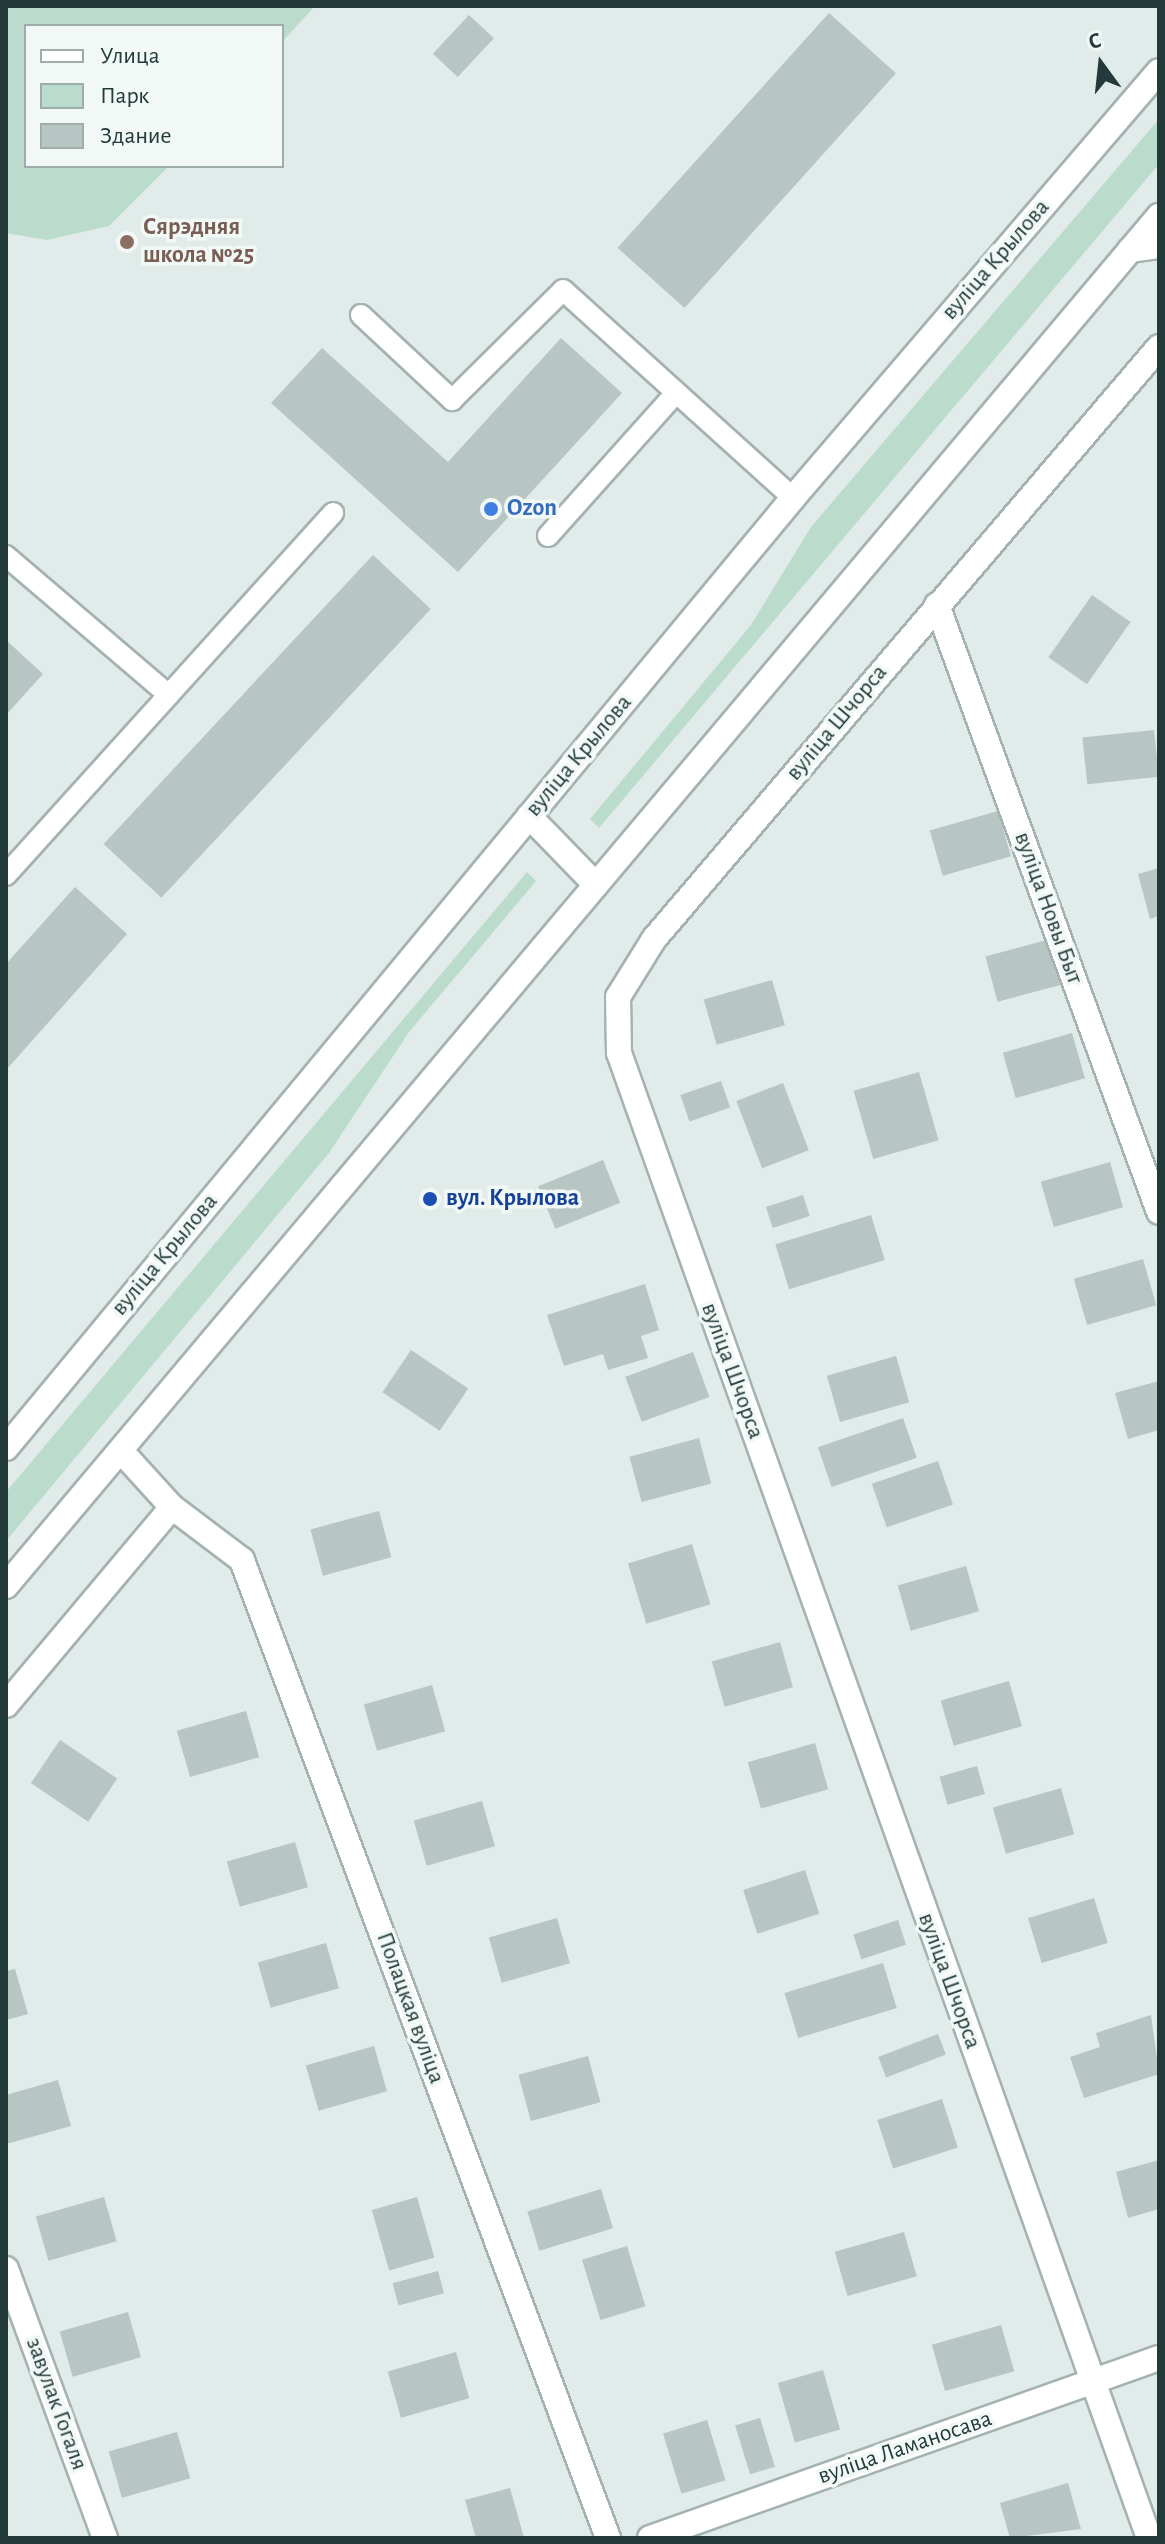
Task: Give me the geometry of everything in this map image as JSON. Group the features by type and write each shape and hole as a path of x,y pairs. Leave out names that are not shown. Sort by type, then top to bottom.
{"street":[{"name":"вуліца Крылова","path":"6,1448 793,498 1159,71"},
{"path":"6,1586 1159,216"},
{"path":"1130,250 1159,246"},
{"name":"вуліца Шчорса","path":"1149,2538 619,1053 618,997 654,939 1159,347"},
{"name":"вуліца Новы Быт","path":"937,605 1159,1212"},
{"path":"529,816 596,885"},
{"name":"Полацкая вуліца","path":"121,1451 172,1507 242,1560 608,2538"},
{"path":"6,1705 172,1507"},
{"name":"завулак Гогаля","path":"6,2269 105,2538"},
{"name":"вуліца Ламаносава","path":"650,2538 1159,2358"}],"lane":[{"path":"361,315 452,400 563,290 793,498"},
{"path":"548,536 676,393"},
{"path":"6,875 333,513"},
{"path":"6,556 169,695"}],"green space":[{"path":"6,6 315,6 284,40 284,24 24,24 24,168 167,168 109,226 47,240 6,233"},
{"path":"1159,119 1159,164 599,828 590,819 751,625 811,527"},
{"path":"527,872 536,881 409,1032 329,1153 6,1541 6,1492"}],"building":[{"path":"829,13 896,73 684,308 618,248"},
{"path":"469,15 494,38 458,77 433,54"},
{"path":"561,338 622,393 458,572 271,403 322,348 448,462"},
{"path":"373,555 431,609 161,898 104,844"},
{"path":"1092,595 1131,622 1087,684 1048,657"},
{"path":"6,640 43,674 6,715"},
{"path":"1154,730 1159,777 1087,784 1082,738"},
{"path":"998,811 1011,856 943,876 930,831"},
{"path":"1159,868 1159,916 1150,919 1138,874"},
{"path":"75,887 127,934 6,1070 6,964"},
{"path":"1054,938 1066,983 998,1002 985,956"},
{"path":"772,980 785,1025 717,1045 704,1000"},
{"path":"1072,1033 1085,1078 1016,1098 1003,1053"},
{"path":"919,1072 939,1140 873,1159 854,1091"},
{"path":"721,1081 730,1107 689,1121 680,1095"},
{"path":"783,1083 809,1150 762,1168 736,1101"},
{"path":"603,1160 620,1203 555,1229 538,1186"},
{"path":"1110,1162 1123,1207 1054,1227 1041,1182"},
{"path":"803,1195 810,1216 773,1228 766,1207"},
{"path":"871,1215 885,1260 789,1289 775,1244"},
{"path":"1143,1259 1156,1305 1087,1325 1074,1279"},
{"path":"645,1284 659,1330 641,1336 648,1358 608,1370 603,1354 564,1366 547,1315"},
{"path":"411,1350 468,1389 440,1431 382,1392"},
{"path":"693,1352 709,1397 642,1422 625,1377"},
{"path":"896,1356 909,1402 840,1422 827,1376"},
{"path":"1159,1381 1159,1430 1128,1439 1115,1393"},
{"path":"903,1418 917,1458 832,1487 818,1447"},
{"path":"699,1438 711,1483 642,1502 629,1457"},
{"path":"938,1461 953,1504 887,1527 872,1484"},
{"path":"379,1511 391,1557 323,1576 310,1529"},
{"path":"692,1544 710,1604 646,1624 628,1564"},
{"path":"966,1566 979,1611 911,1631 898,1586"},
{"path":"780,1642 793,1687 725,1707 712,1662"},
{"path":"1009,1681 1022,1726 954,1746 941,1701"},
{"path":"432,1685 445,1731 377,1751 364,1705"},
{"path":"246,1711 259,1757 190,1777 177,1731"},
{"path":"60,1740 117,1779 88,1822 31,1783"},
{"path":"815,1743 828,1789 761,1808 748,1762"},
{"path":"977,1766 985,1794 948,1805 940,1777"},
{"path":"1061,1788 1074,1834 1006,1854 993,1808"},
{"path":"482,1801 495,1846 427,1866 414,1821"},
{"path":"295,1842 308,1887 240,1907 227,1862"},
{"path":"805,1870 819,1914 757,1934 743,1890"},
{"path":"1094,1898 1108,1943 1042,1963 1028,1918"},
{"path":"557,1918 570,1963 502,1983 489,1938"},
{"path":"898,1920 906,1945 861,1959 853,1935"},
{"path":"326,1943 339,1988 271,2008 258,1963"},
{"path":"883,1963 897,2008 798,2038 785,1993"},
{"path":"15,1969 28,2014 6,2020 6,1971"},
{"path":"1151,2015 1159,2074 1084,2098 1070,2057 1100,2047 1096,2033"},
{"path":"938,2034 946,2055 886,2077 878,2057"},
{"path":"374,2046 387,2091 319,2111 306,2066"},
{"path":"588,2056 600,2102 531,2121 518,2075"},
{"path":"58,2080 71,2126 6,2144 6,2095"},
{"path":"942,2099 958,2148 893,2169 877,2120"},
{"path":"1159,2160 1159,2209 1128,2218 1116,2172"},
{"path":"601,2189 613,2228 539,2251 527,2212"},
{"path":"104,2197 117,2241 48,2261 36,2217"},
{"path":"417,2197 434,2258 389,2271 372,2210"},
{"path":"904,2232 917,2276 847,2296 835,2252"},
{"path":"627,2246 645,2306 600,2320 582,2260"},
{"path":"438,2271 444,2293 399,2305 393,2283"},
{"path":"128,2312 141,2357 73,2377 60,2332"},
{"path":"1001,2325 1014,2371 945,2391 932,2345"},
{"path":"456,2352 469,2398 401,2418 388,2372"},
{"path":"823,2370 840,2430 795,2443 778,2383"},
{"path":"760,2418 775,2467 750,2474 735,2426"},
{"path":"707,2420 725,2480 681,2494 663,2433"},
{"path":"177,2432 190,2478 122,2498 109,2452"},
{"path":"1068,2483 1081,2529 1010,2538 1000,2503"},
{"path":"510,2488 524,2538 476,2538 465,2500"}],"place":[{"name":"Сярэдняя школа №25","path":"127,242"},
{"name":"Ozon","path":"491,509"},
{"name":"вул. Крылова","path":"430,1199"}]}
